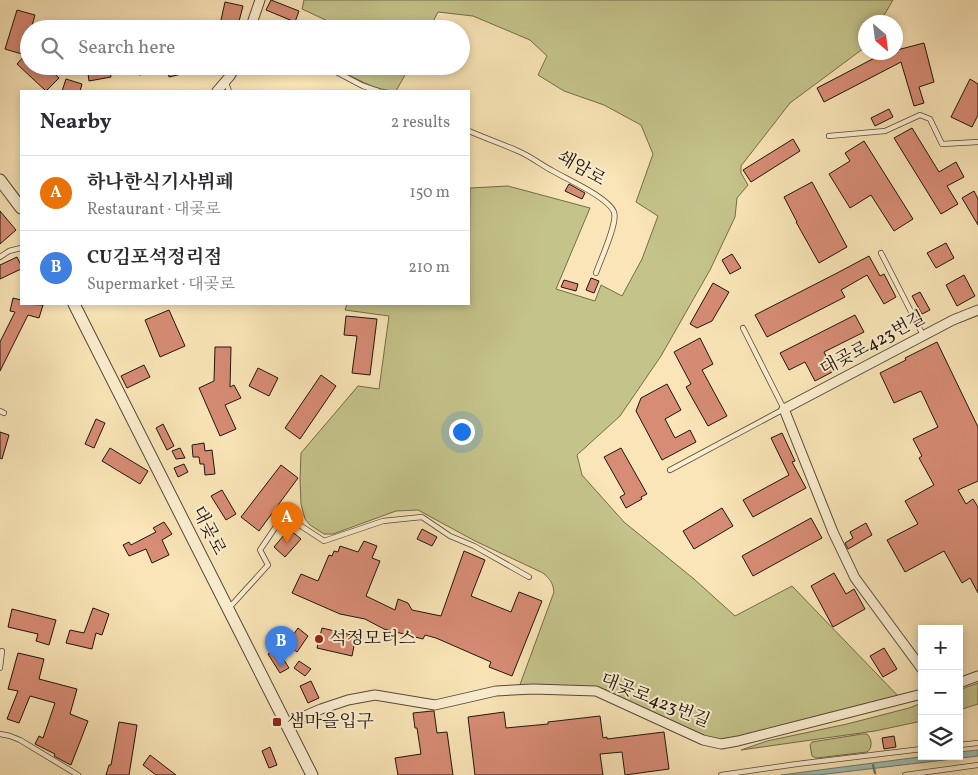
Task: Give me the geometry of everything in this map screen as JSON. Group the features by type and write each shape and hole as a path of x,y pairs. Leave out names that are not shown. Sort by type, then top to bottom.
{"street":[{"path":"253,20 260,0"},
{"path":"218,90 229,75"},
{"path":"0,180 20,207"},
{"name":"대곶로","path":"75,305 312,775"},
{"name":"대곶로423번길","path":"784,409 923,335 978,310"},
{"path":"784,409 833,532 855,578 918,664"},
{"path":"963,682 978,676"},
{"name":"대곶로423번길","path":"286,724 348,700 376,695 435,705 496,691 533,689 596,691 703,740 721,744 918,695"}],"lane":[{"path":"342,75 375,90"},
{"path":"225,81 229,90"},
{"path":"829,136 885,131 920,115 930,119 942,144 978,142"},
{"name":"쇄암로","path":"470,131 526,154 553,172 587,189 611,207 615,218 613,228 596,273"},
{"path":"0,257 9,251 20,248"},
{"path":"881,253 923,335"},
{"path":"743,328 784,409"},
{"name":"대곶로423번길","path":"670,470 784,409"},
{"path":"228,609 268,565 260,550 282,519 295,522 324,541 383,521 422,517 450,536 474,546 529,577"},
{"path":"0,668 2,651"},
{"path":"0,734 20,740 78,775"},
{"path":"963,745 978,743"},
{"path":"720,775 918,749"},
{"path":"905,775 978,765"}],"shaded area":[{"path":"304,0 893,0 884,15 858,15 858,52 790,103 741,166 741,173 748,185 737,198 735,217 710,270 661,356 620,416 577,455 582,475 624,522 694,579 735,616 792,586 902,700 721,744 596,691 518,690 554,592 551,581 543,573 475,541 418,510 396,511 333,534 324,534 310,525 305,519 301,504 301,453 358,386 379,389 389,316 345,310 347,305 470,305 470,188 508,186 590,208 556,289 595,301 601,285 622,296 642,259 658,216 636,202 653,154 641,125 604,105 564,91 538,75 547,56 530,40 473,16 438,12 434,20 326,20 302,9"},
{"path":"349,75 405,75 397,90 380,89"},
{"path":"978,683 978,704 963,709 963,689"},
{"path":"918,705 918,722 875,731 741,750 767,741 847,724"},
{"path":"867,734 871,741 871,746 867,752 816,758 812,756 810,745 812,742"}],"water":[{"path":"978,750 978,756 963,758 963,752"},
{"path":"918,757 918,760 944,760 818,775 781,775"}],"building":[{"path":"271,0 299,11 296,20 290,20 266,10"},
{"path":"225,2 243,6 239,20 221,20"},
{"path":"17,10 35,15 34,20 20,20 20,54 5,49"},
{"path":"924,43 934,82 919,87 924,103 914,106 901,62 824,102 817,88 871,60 903,60 903,48"},
{"path":"29,75 56,75 59,78 45,90"},
{"path":"88,75 111,75 111,77 89,81"},
{"path":"66,79 82,84 80,90 62,90"},
{"path":"970,79 978,84 978,115 972,127 951,117"},
{"path":"889,109 893,117 875,126 871,118"},
{"path":"912,128 939,172 956,162 964,177 947,186 958,204 941,214 894,138"},
{"path":"793,139 800,151 751,182 743,170"},
{"path":"864,141 913,219 894,231 871,195 850,208 829,174 850,161 845,153"},
{"path":"812,182 847,247 819,263 784,197"},
{"path":"569,184 585,193 582,199 565,191"},
{"path":"974,191 978,199 978,225 962,198"},
{"path":"0,211 16,230 0,244"},
{"path":"946,243 954,258 936,268 927,253"},
{"path":"732,254 741,268 730,274 722,260"},
{"path":"869,256 880,276 884,274 896,297 884,304 867,275 841,290 845,297 767,337 755,315"},
{"path":"17,257 20,263 20,269 0,279 0,265"},
{"path":"964,275 975,296 957,306 946,285"},
{"path":"591,278 599,281 594,293 586,290"},
{"path":"564,280 578,284 576,291 561,287"},
{"path":"713,283 729,292 712,321 697,328 690,324"},
{"path":"920,292 930,310 922,314 912,296"},
{"path":"13,298 20,300 20,305 43,305 39,318 28,315 0,371 0,342 15,312 10,311"},
{"path":"169,310 185,346 160,357 145,320"},
{"path":"855,315 864,332 824,352 834,371 815,381 805,362 789,370 780,353"},
{"path":"346,316 377,319 370,375 352,373 357,336 344,335"},
{"path":"700,338 713,364 702,370 727,416 708,426 686,387 691,384 674,352"},
{"path":"937,342 978,427 978,481 958,490 966,504 973,499 978,507 978,593 970,578 962,583 944,551 905,572 887,540 918,524 905,501 934,485 919,458 922,456 913,439 938,427 921,391 894,403 880,373"},
{"path":"215,347 231,347 230,387 234,385 241,398 225,405 236,429 220,436 199,388 214,381"},
{"path":"144,365 150,377 127,388 121,376"},
{"path":"258,368 278,378 269,396 249,386"},
{"path":"321,375 336,386 300,439 285,428"},
{"path":"667,384 681,410 665,419 675,438 690,430 696,442 662,460 636,411 641,398"},
{"path":"96,419 105,423 94,448 85,444"},
{"path":"163,424 174,446 167,450 156,428"},
{"path":"0,432 9,435 2,459 0,458"},
{"path":"782,433 795,461 792,462 806,488 753,517 743,500 789,475 771,438"},
{"path":"204,443 205,451 212,450 215,474 205,475 204,464 200,464 199,457 193,457 192,445"},
{"path":"110,448 148,471 140,484 102,461"},
{"path":"180,448 185,458 176,459 172,451"},
{"path":"621,448 647,494 626,508 620,497 625,494 604,457"},
{"path":"184,464 188,472 178,477 174,468"},
{"path":"281,465 298,478 259,531 241,517"},
{"path":"222,490 236,514 226,520 211,496"},
{"path":"722,508 733,526 694,549 683,531"},
{"path":"811,518 822,538 753,576 742,556"},
{"path":"164,522 172,534 162,540 169,555 152,563 146,549 129,556 123,545 129,542 131,545 156,532 153,528"},
{"path":"866,523 872,535 848,549 845,543 853,538 850,532"},
{"path":"289,529 301,539 285,557 274,547"},
{"path":"422,529 437,537 432,546 417,539"},
{"path":"364,541 377,546 372,558 380,561 366,596 395,610 398,599 408,603 412,610 441,616 464,551 485,560 471,596 511,612 519,592 542,601 512,676 489,667 491,662 436,638 425,635 423,639 384,629 365,619 340,614 292,593 301,574 318,581 329,555 332,556 334,551 338,552 340,546 358,552"},
{"path":"834,573 846,594 854,589 865,609 833,627 811,586"},
{"path":"93,608 109,614 102,635 96,633 92,649 66,643 70,630 84,633"},
{"path":"12,609 56,620 49,645 36,641 38,634 8,627"},
{"path":"298,628 308,636 297,652 287,644"},
{"path":"322,628 356,636 352,656 317,648"},
{"path":"884,648 897,669 883,677 870,656"},
{"path":"277,649 289,668 280,673 268,654"},
{"path":"18,653 44,659 39,679 77,689 70,714 88,721 71,765 35,744 39,736 43,738 55,703 30,696 19,723 7,719 18,691 8,689"},
{"path":"299,661 311,669 305,676 294,668"},
{"path":"311,681 319,698 308,703 300,686"},
{"path":"434,711 437,733 447,732 453,775 398,775 395,758 421,754 413,713"},
{"path":"504,712 506,728 600,716 603,738 607,737 607,739 664,732 669,769 625,775 622,752 600,754 603,775 475,775 468,717"},
{"path":"119,722 137,725 129,775 106,775 109,765 111,765"},
{"path":"894,736 896,747 884,749 882,738"},
{"path":"270,747 277,765 269,768 262,751"},
{"path":"150,755 176,775 156,775 143,765"}],"waterway":[{"path":"873,765 875,773"}],"place":[{"name":"하나한식기사뷔페","path":"287,543"},
{"name":"석정모터스","path":"319,639"},
{"name":"CU김포석정리점","path":"281,667"},
{"name":"샘마을입구","path":"277,722"}]}
